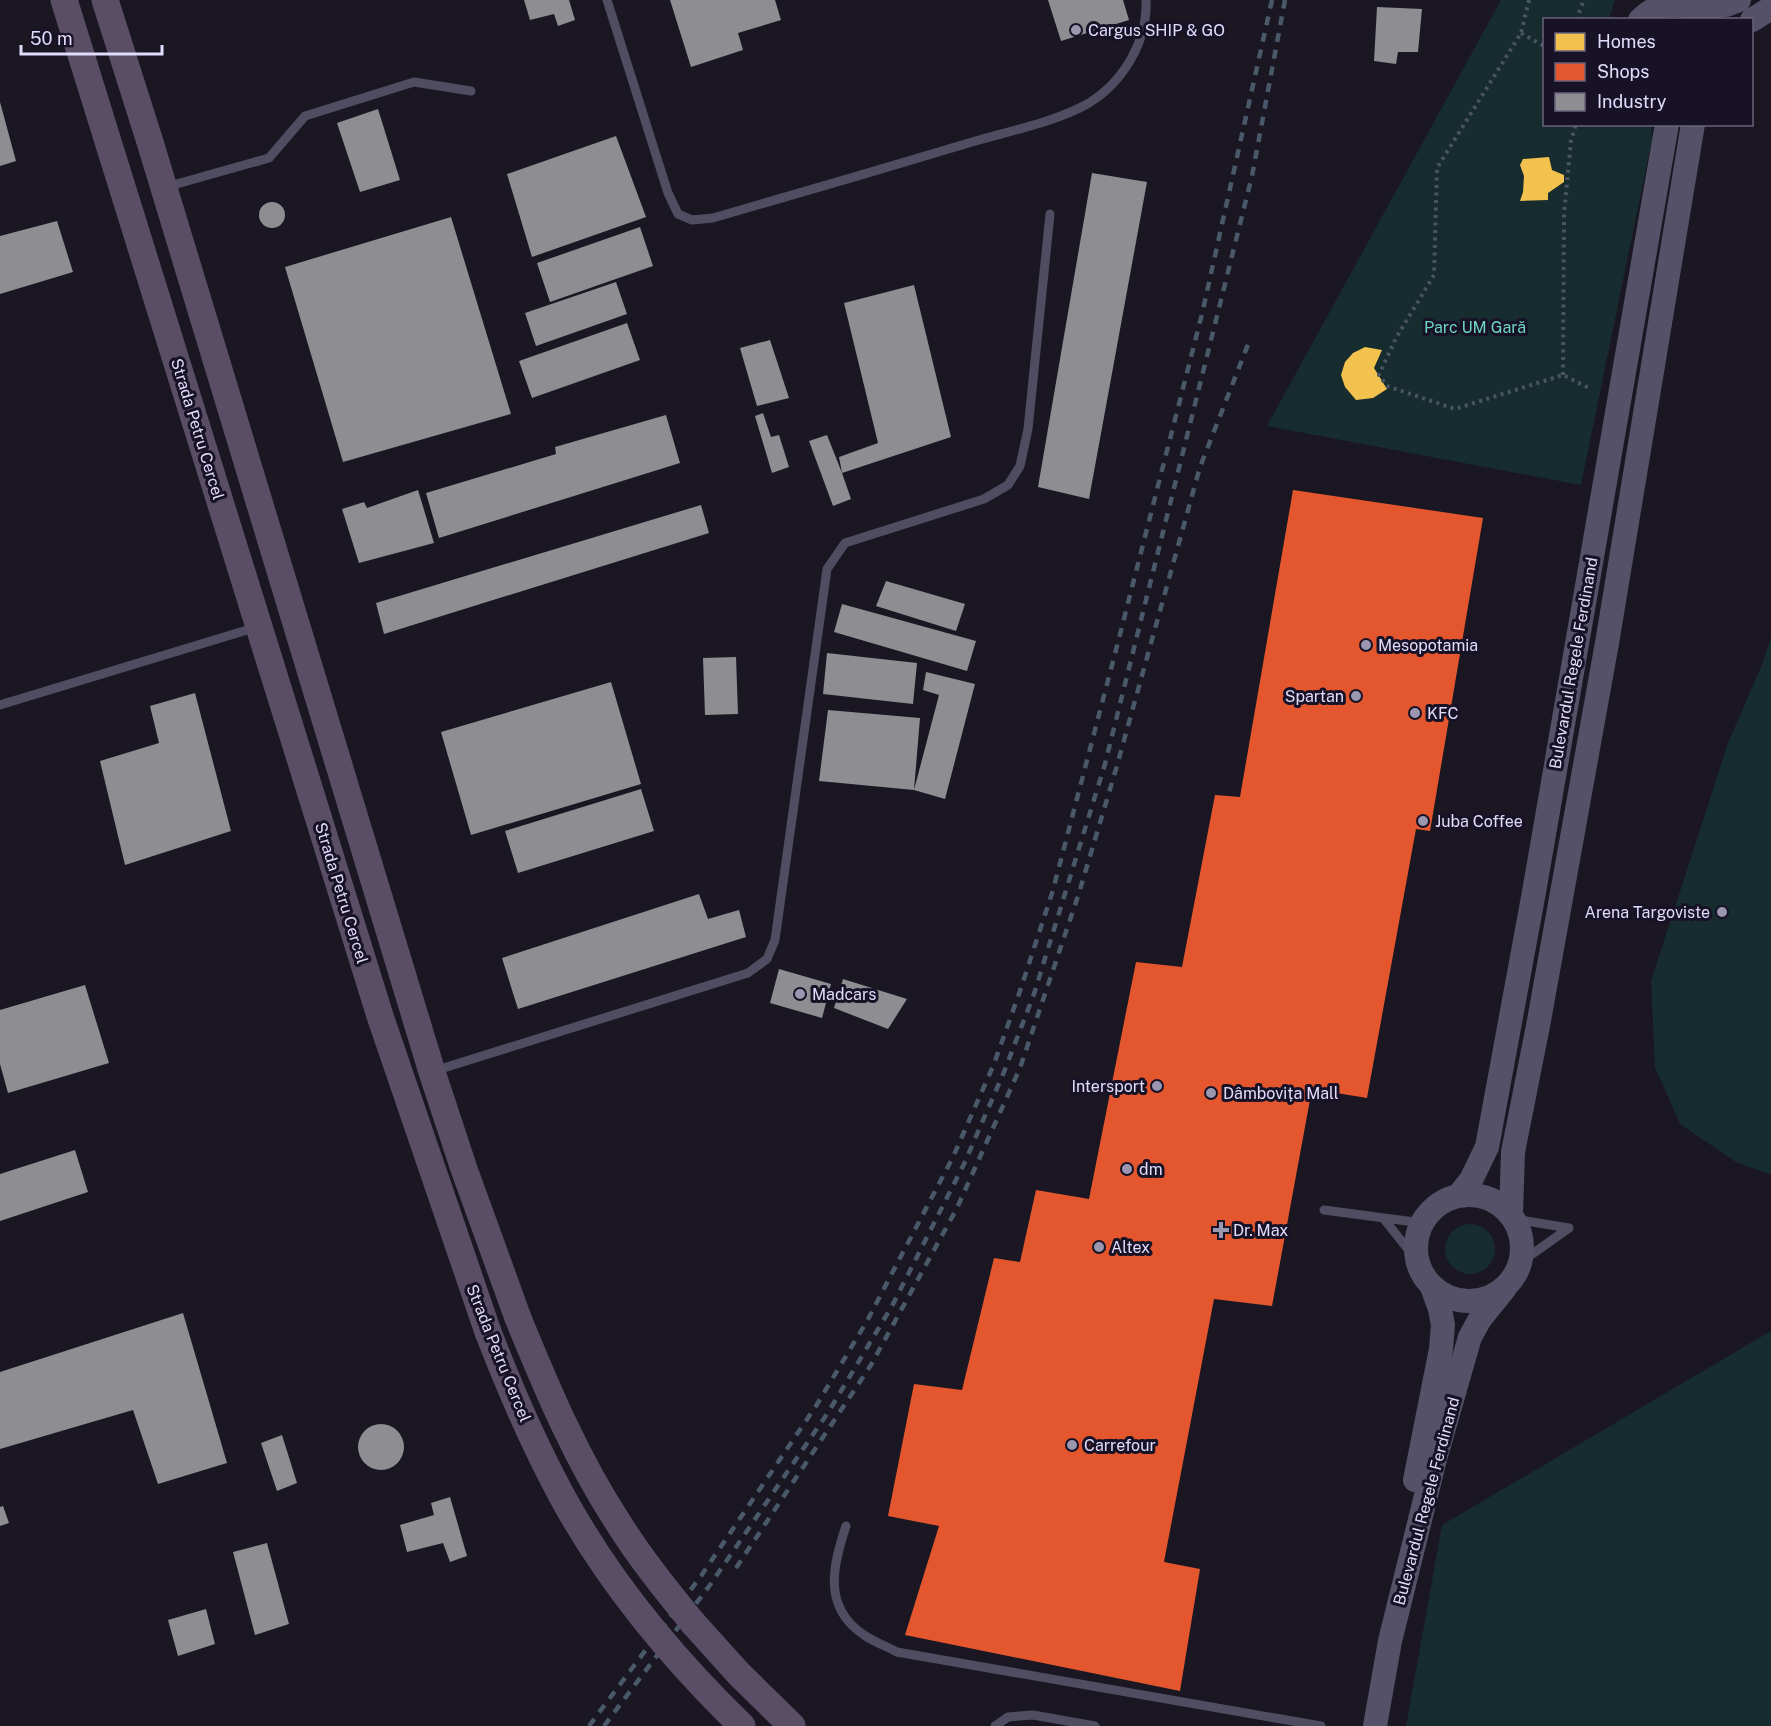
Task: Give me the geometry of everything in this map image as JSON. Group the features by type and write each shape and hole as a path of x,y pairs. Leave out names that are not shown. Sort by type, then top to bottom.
{"main road":[{"name":"Strada Petru Cercel","path":"64,0 381,1020 488,1332 509,1386 564,1498 592,1545 635,1605 680,1661 742,1726"},
{"name":"Strada Petru Cercel","path":"105,0 432,1072 464,1169 518,1318 562,1420 593,1480 625,1533 693,1623 739,1674 792,1726"},
{"path":"1646,10 1665,2 1685,3 1699,9 1726,5 1740,0"},
{"name":"Bulevardul Regele Ferdinand","path":"1513,1216 1512,1160 1607,643 1693,126"},
{"name":"Bulevardul Regele Ferdinand","path":"1422,1222 1431,1210 1444,1200 1459,1195 1471,1180 1487,1147 1667,127"},
{"path":"259,626 293,616"},
{"path":"1459,1195 1474,1194 1491,1198 1513,1216 1520,1229 1523,1245 1521,1262"},
{"path":"1422,1222 1416,1242 1418,1262 1423,1275 1432,1287 1460,1301 1475,1302 1493,1296 1505,1288"},
{"name":"Bulevardul Regele Ferdinand","path":"1375,1726 1390,1641 1435,1459 1470,1337 1480,1319 1515,1276 1521,1262"},
{"name":"Bulevardul Regele Ferdinand","path":"1364,1726 1441,1349 1442,1317 1432,1287"}],"lane":[{"path":"608,0 668,193 678,214 692,220 713,218 931,154 1058,116 1089,103 1117,80 1133,57 1143,32 1146,0"},
{"path":"164,188 269,158 305,116 414,82 471,91"},
{"path":"432,1072 748,973 767,959 775,940 827,569 845,543 984,499 1008,485 1020,466 1028,429 1050,214"},
{"path":"0,705 259,626"},
{"path":"1324,1210 1422,1222"},
{"path":"1513,1216 1569,1228 1521,1262"},
{"path":"1384,1219 1418,1262"},
{"path":"846,1526 837,1554 833,1578 836,1599 845,1618 863,1634 897,1652 1321,1726"},
{"path":"995,1726 1008,1717 1032,1715 1095,1726"}],"path":[{"path":"1529,0 1521,33 1437,168 1434,275 1396,338 1379,375 1387,386 1455,409 1563,375 1591,389"},
{"path":"1579,18 1584,0"},
{"path":"1521,33 1543,45"},
{"path":"1563,375 1564,214 1571,141 1575,126"}],"green space":[{"name":"Parc UM Gară","path":"1501,0 1615,0 1609,18 1543,18 1543,126 1651,126 1652,139 1581,485 1267,426"},
{"name":"Arena Targoviste","path":"1771,638 1771,1175 1736,1162 1680,1124 1655,1067 1651,981 1728,743"},
{"path":"1465,1224 1475,1224 1488,1231 1495,1244 1495,1254 1488,1267 1475,1274 1465,1274 1456,1270 1449,1263 1445,1254 1445,1244 1449,1235 1456,1228"},
{"path":"1771,1331 1771,1726 1406,1726 1442,1525"}],"building: Homes":[{"path":"1549,157 1552,170 1564,175 1564,182 1548,193 1548,200 1520,201 1524,176 1520,165 1523,159"},
{"path":"1365,347 1382,350 1374,368 1387,389 1373,398 1356,400 1345,387 1341,375 1345,362 1353,353"}],"building: Shops":[{"name":"Dâmbovița Mall","path":"1293,490 1483,518 1430,831 1416,829 1367,1098 1312,1089 1272,1306 1214,1299 1164,1562 1200,1569 1180,1691 905,1635 939,1526 888,1516 914,1384 962,1390 994,1258 1020,1262 1036,1190 1089,1199 1136,962 1182,967 1215,795 1240,797"}],"building: Industry":[{"path":"524,0 569,0 575,20 558,26 554,14 530,20"},
{"path":"670,0 775,0 781,20 738,33 743,50 691,67"},
{"name":"Cargus SHIP & GO","path":"1048,0 1123,0 1129,20 1061,41"},
{"path":"1377,7 1422,9 1418,52 1398,52 1396,64 1374,61"},
{"path":"0,102 16,161 0,166"},
{"path":"378,109 400,180 360,192 337,123"},
{"path":"616,136 646,217 532,257 507,174"},
{"path":"1092,173 1147,182 1089,499 1038,487"},
{"path":"272,202 282,205 285,215 282,225 272,228 262,225 259,215 262,205"},
{"path":"451,217 511,414 343,462 285,267"},
{"path":"57,221 73,272 0,294 0,236"},
{"path":"640,227 653,266 550,302 537,263"},
{"path":"616,282 627,314 536,346 525,313"},
{"path":"914,285 951,437 842,473 839,457 878,443 844,303"},
{"path":"627,323 640,360 532,398 519,361"},
{"path":"770,340 789,398 757,406 740,348"},
{"path":"763,413 771,437 779,435 789,467 772,473 755,416"},
{"path":"666,415 680,463 439,538 426,493 556,454 555,447"},
{"path":"827,435 851,499 833,506 809,441"},
{"path":"418,490 434,543 359,563 342,509 364,502 367,508"},
{"path":"701,505 709,533 384,634 376,603"},
{"path":"886,581 965,604 956,631 876,606"},
{"path":"842,604 976,641 967,671 834,632"},
{"path":"827,653 917,663 913,704 823,694"},
{"path":"736,657 738,714 705,715 703,658"},
{"path":"926,672 975,684 945,799 914,790 939,695 923,690"},
{"path":"611,682 641,784 471,835 441,732"},
{"path":"195,693 231,831 125,865 100,761 159,743 150,706"},
{"path":"828,710 920,718 914,790 819,781"},
{"path":"641,789 654,831 518,873 505,831"},
{"path":"699,894 708,919 739,910 746,937 518,1009 502,958"},
{"name":"Madcars","path":"779,969 831,984 822,1018 770,1003"},
{"path":"843,979 907,999 888,1029 834,1008"},
{"path":"85,985 109,1063 8,1093 0,1064 0,1010"},
{"path":"75,1150 88,1192 0,1221 0,1174"},
{"path":"183,1313 227,1463 158,1484 133,1410 0,1449 0,1372"},
{"path":"386,1424 398,1430 403,1438 403,1456 398,1464 390,1469 376,1470 364,1464 359,1456 358,1442 364,1430 372,1425"},
{"path":"282,1435 297,1483 277,1491 261,1443"},
{"path":"450,1497 467,1556 450,1562 443,1543 407,1552 400,1525 434,1515 431,1503"},
{"path":"3,1506 9,1523 0,1526 0,1507"},
{"path":"267,1543 289,1624 255,1635 233,1552"},
{"path":"206,1609 215,1644 178,1656 168,1620"}],"railway":[{"path":"589,1726 701,1576 816,1406 867,1321 953,1157 994,1064 1053,890 1117,646 1202,314 1272,0"},
{"path":"604,1726 710,1585 829,1411 892,1306 964,1164 1004,1072 1034,994 1105,764 1252,176 1285,0"},
{"path":"736,1568 871,1365 957,1208 1020,1068 1079,893 1200,467 1249,342"}],"place":[{"name":"Cargus SHIP & GO","path":"1076,30"},
{"name":"Mesopotamia","path":"1366,645"},
{"name":"Spartan","path":"1356,696"},
{"name":"KFC","path":"1415,713"},
{"name":"Juba Coffee","path":"1423,821"},
{"name":"Arena Targoviste","path":"1722,912"},
{"name":"Madcars","path":"800,994"},
{"name":"Intersport","path":"1157,1086"},
{"name":"Dâmbovița Mall","path":"1211,1093"},
{"name":"dm","path":"1127,1169"},
{"name":"Dr. Max","path":"1221,1230"},
{"name":"Altex","path":"1099,1247"},
{"name":"Carrefour","path":"1072,1445"}]}
